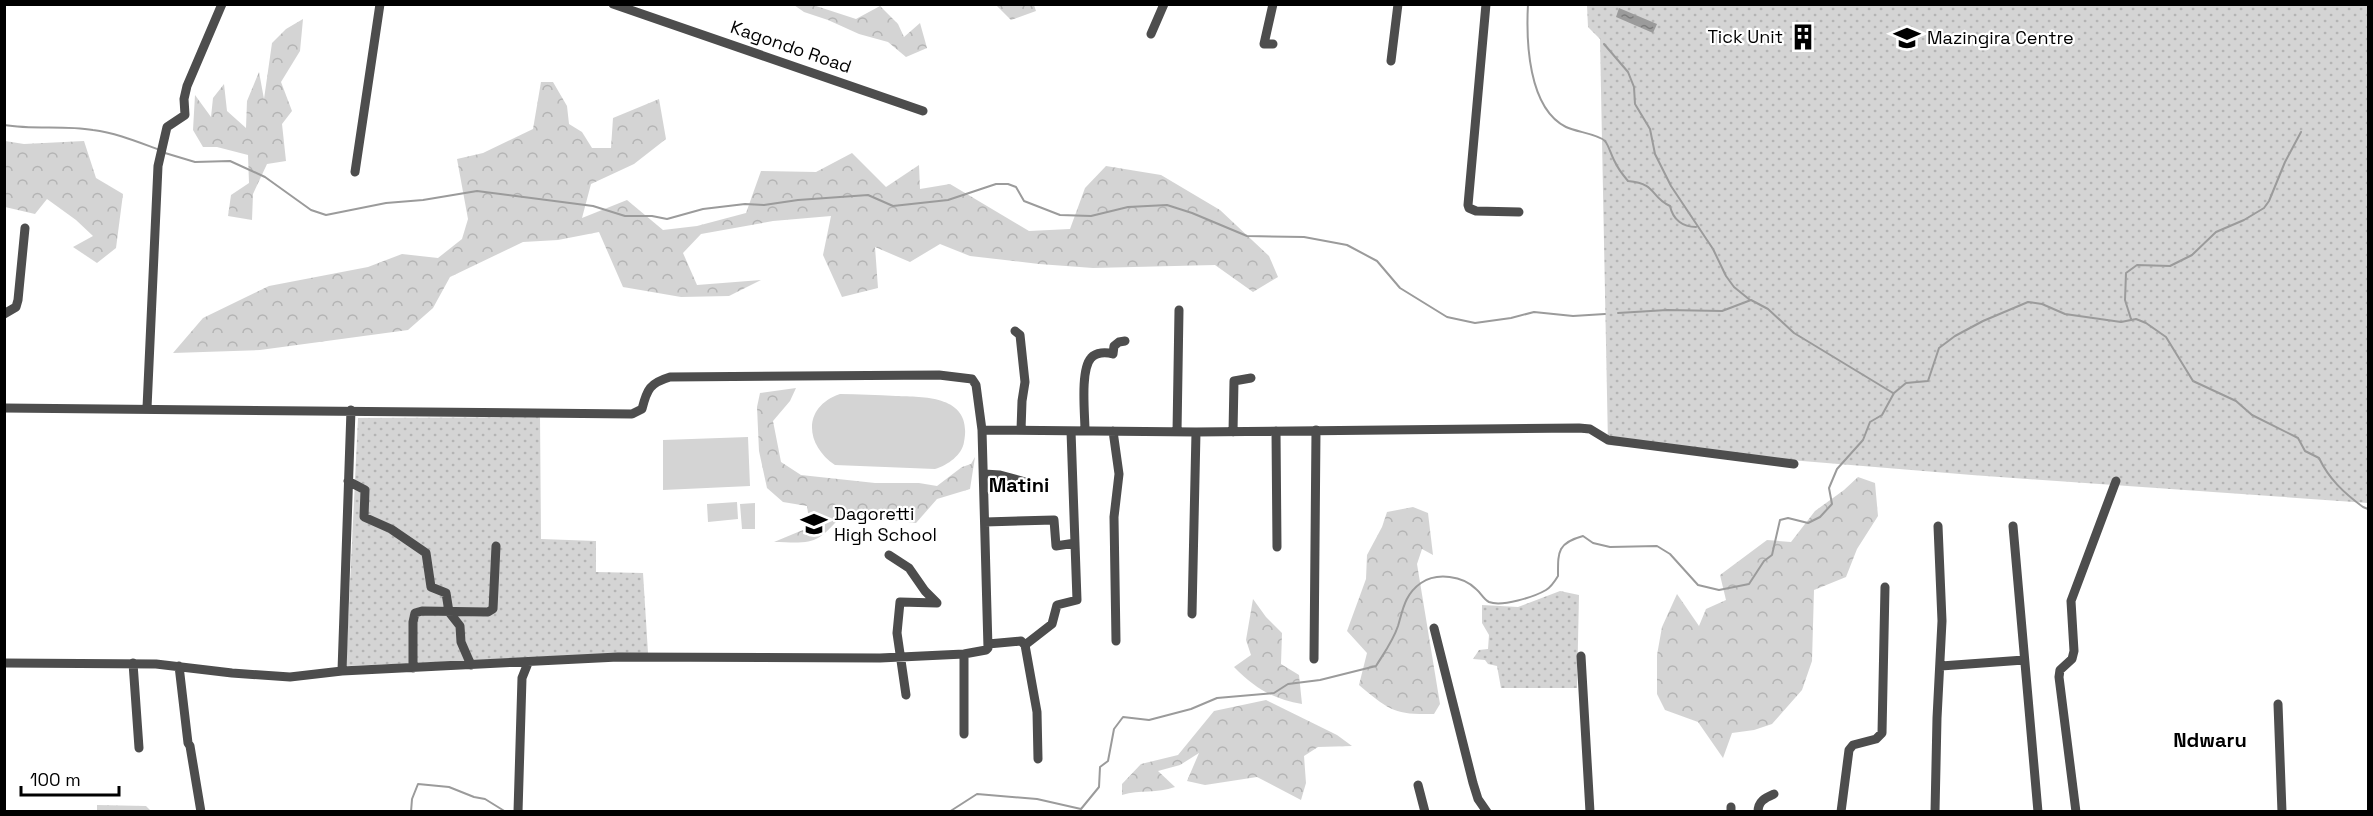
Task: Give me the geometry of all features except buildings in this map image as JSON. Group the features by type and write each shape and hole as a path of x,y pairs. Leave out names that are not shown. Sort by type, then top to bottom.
{"street":[{"path":"147,408 158,166 167,127 185,115 184,99 187,87 222,4"},
{"path":"355,172 380,4"},
{"path":"1151,34 1164,4"},
{"path":"1273,4 1264,44 1273,44"},
{"path":"1391,62 1398,4"},
{"path":"1485,4 1468,205 1476,211 1518,212"},
{"name":"Kagondo Road","path":"618,5 923,111"},
{"path":"4,314 16,307 18,300 25,228"},
{"path":"1177,432 1179,310"},
{"path":"1015,331 1020,335 1025,382 1021,430"},
{"path":"1085,431 1085,375 1091,357 1104,352 1113,354 1114,346 1125,341"},
{"path":"4,408 632,414 642,409 650,388 656,382 670,378 948,375 967,377 972,379 976,385 982,430 988,644 987,650 964,654 900,657 618,657 342,671 290,677 133,663 4,663"},
{"path":"1233,432 1234,381 1251,378"},
{"path":"342,671 351,410"},
{"path":"982,430 1233,432 1579,428 1590,429 1608,440 1794,464"},
{"path":"1314,659 1316,430"},
{"path":"1024,645 1052,624 1057,605 1077,600 1071,431"},
{"path":"1113,431 1119,474 1114,517 1116,641"},
{"path":"1276,431 1277,547"},
{"path":"1192,614 1196,432"},
{"path":"984,474 1000,475 1029,483"},
{"path":"348,481 365,490 364,517 391,529 426,553 431,587 446,592 449,612 460,626 461,642 471,665"},
{"path":"2076,812 2059,677 2060,670 2072,659 2074,651 2071,601 2116,481"},
{"path":"985,522 1053,520 1056,546 1075,543"},
{"path":"1935,812 1942,621 1938,526"},
{"path":"2013,526 2038,812"},
{"path":"413,668 415,614 422,611 488,612 493,609 496,546"},
{"path":"889,555 909,568 925,591 937,603 900,602 897,633 906,695"},
{"path":"1841,812 1849,750 1853,745 1876,739 1882,733 1885,588"},
{"path":"1434,628 1473,783 1478,799 1487,812"},
{"path":"988,644 1016,640 1021,641 1024,645 1036,701 1038,759"},
{"path":"964,654 964,734"},
{"path":"1581,656 1590,812"},
{"path":"1941,666 2024,660"},
{"path":"133,663 139,748"},
{"path":"518,812 522,678 528,663"},
{"path":"511,664 522,678"},
{"path":"179,666 188,743 201,812"},
{"path":"2278,705 2282,812"},
{"path":"1418,785 1425,812"},
{"path":"1758,812 1758,806 1763,799 1774,794"}],"green space":[{"path":"794,5 813,5 856,19 880,6 898,24 904,37 920,23 927,48 906,57 888,42 859,34 804,12"},
{"path":"996,5 1034,5 1036,11 1011,20"},
{"path":"1587,5 2368,5 2368,503 1972,475 1608,445 1600,39 1588,27"},
{"path":"303,19 300,51 281,82 292,111 282,124 286,161 267,164 253,194 252,220 228,216 231,195 249,183 248,155 217,147 203,147 193,130 195,95 211,117 213,98 224,84 227,111 246,128 247,101 259,72 264,99 272,43 286,29"},
{"path":"541,82 553,82 567,106 569,124 582,132 592,148 611,148 613,118 659,99 666,139 634,164 591,184 582,218 627,200 663,230 697,226 746,213 761,171 816,172 852,153 886,187 919,165 920,189 950,184 1029,231 1070,229 1085,188 1106,166 1161,175 1220,210 1269,256 1278,277 1253,292 1215,265 1093,268 1039,264 970,256 940,244 910,262 875,247 878,288 842,297 823,255 831,216 773,221 701,234 683,253 697,285 761,280 729,296 681,297 623,287 599,232 558,240 523,242 450,277 433,308 408,330 260,350 173,353 203,318 269,286 368,267 402,254 438,258 462,239 468,219 457,159 483,153 533,129"},
{"path":"5,141 24,144 84,141 96,178 123,194 116,248 97,263 73,247 93,236 76,220 47,199 35,214 5,207"},
{"path":"796,388 790,401 773,421 781,462 801,475 875,483 919,483 937,486 962,467 971,464 975,457 970,489 937,499 916,523 843,514 827,532 814,540 774,542 810,527 807,506 783,502 767,488 759,451 757,407 760,393"},
{"path":"840,394 921,397 945,402 955,407 962,416 965,427 963,447 954,459 935,469 835,465 818,447 813,437 812,427 819,408"},
{"path":"540,417 541,539 596,541 596,572 643,573 648,653 346,666 358,418"},
{"path":"748,437 750,486 663,490 663,440"},
{"path":"1858,477 1875,483 1878,516 1857,549 1846,577 1814,590 1812,661 1802,690 1772,724 1754,730 1732,733 1723,758 1698,722 1665,710 1657,694 1657,655 1662,627 1677,594 1699,626 1706,609 1726,600 1720,575 1767,540 1791,542 1815,511"},
{"path":"737,502 738,519 708,522 707,504"},
{"path":"755,503 755,529 742,529 740,504"},
{"path":"1413,507 1428,513 1433,555 1422,549 1417,564 1440,704 1434,714 1401,712 1393,709 1359,685 1367,653 1347,631 1366,579 1367,555 1387,512"},
{"path":"1560,591 1579,595 1577,688 1501,688 1497,666 1488,664 1485,660 1473,659 1479,650 1488,649 1489,635 1482,623 1482,605 1518,607"},
{"path":"1253,599 1282,633 1281,664 1299,675 1302,704 1282,699 1265,691 1249,681 1234,667 1251,655 1246,640"},
{"path":"1266,700 1337,735 1352,746 1318,747 1304,756 1306,783 1301,800 1257,777 1205,785 1187,781 1199,753 1180,765 1158,771 1175,787 1122,795 1122,784 1141,764 1178,755 1214,711"},
{"path":"97,805 146,806 151,811 97,811"}],"water":[{"path":"1619,8 1657,24 1653,33 1616,17"}],"waterway":[{"path":"1528,4 1529,54 1532,72 1544,105 1553,118 1566,127 1605,141 1628,181 1649,188 1670,206 1679,222 1696,227"},
{"path":"1604,44 1628,72 1634,87 1635,104 1650,129 1655,154 1671,186 1713,249 1726,276 1734,287 1750,300"},
{"path":"4,125 102,131 160,150"},
{"path":"2131,319 2125,300 2126,273 2137,265 2170,266 2192,255 2216,232 2264,208 2301,132"},
{"path":"165,153 195,162 230,161 265,177 311,210 326,215 386,203 423,200 477,191 593,206 625,216 652,216 667,219 703,209 868,195 893,206 948,200 996,184 1008,184 1016,187 1024,201 1060,215 1091,216 1128,207 1167,205 1247,236 1304,237 1347,245 1377,261 1400,288 1447,317 1475,323 1534,312 1573,316 1605,314"},
{"path":"1618,313 1667,310 1722,311 1751,300 1768,309 1794,333 1893,393"},
{"path":"949,812 977,794 1037,799 1081,809 1099,787 1100,767 1108,761 1114,729 1123,717 1149,720 1191,709 1217,698 1274,693 1288,684 1320,680 1376,666 1394,637 1403,608 1411,592 1421,583 1435,577 1450,577 1464,581 1489,602 1502,603 1526,598 1550,587 1558,576 1559,555 1564,545 1583,536 1593,543 1610,547 1657,546 1670,554 1698,585 1719,590 1749,584 1764,561 1772,555 1780,520 1788,518 1808,523 1820,517 1832,504 1829,488 1837,469 1863,440 1870,422 1882,415 1894,393 1906,383 1928,381 1939,348 1955,336 2028,302 2042,304 2065,314 2121,322 2136,319 2146,323 2166,337 2193,381 2236,401 2252,415 2298,438 2305,451 2319,458 2327,473 2338,485 2356,502 2368,509"},
{"path":"411,812 412,799 418,784 449,787 485,799 506,812"},
{"path":"881,812 891,812"}],"place":[{"name":"Tick Unit","path":"1803,37"},
{"name":"Mazingira Centre","path":"1907,38"},
{"name":"Dagoretti High School","path":"814,524"}],"district":[{"name":"Matini","path":"1019,485"},
{"name":"Ndwaru","path":"2210,740"}]}
